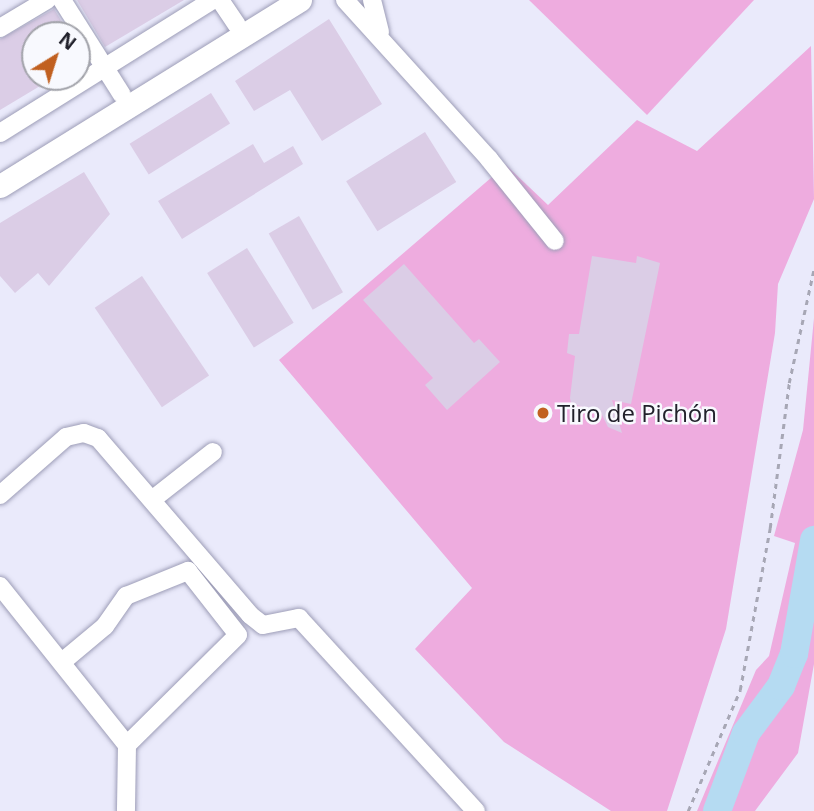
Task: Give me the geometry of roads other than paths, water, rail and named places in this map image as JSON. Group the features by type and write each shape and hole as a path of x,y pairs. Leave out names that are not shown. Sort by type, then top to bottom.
{"main road":[{"path":"0,170 277,0"},
{"path":"0,186 300,0"}],"lane":[{"path":"0,28 47,0"},
{"path":"62,0 122,95"},
{"path":"0,133 214,0"},
{"path":"220,0 237,25"},
{"path":"345,0 403,63 464,123 534,225 555,241"},
{"path":"372,0 377,28 403,63"},
{"path":"0,495 66,437 84,433 98,438 250,615 263,625 299,618 476,811"},
{"path":"153,499 213,452"},
{"path":"62,662 105,626 126,596 188,570 238,635 127,745"},
{"path":"2,593 62,662 127,745 126,811"}],"waterway":[{"path":"717,811 746,733 781,686 794,654 814,540"}],"place":[{"name":"Tiro de Pichón","path":"543,413"}]}
